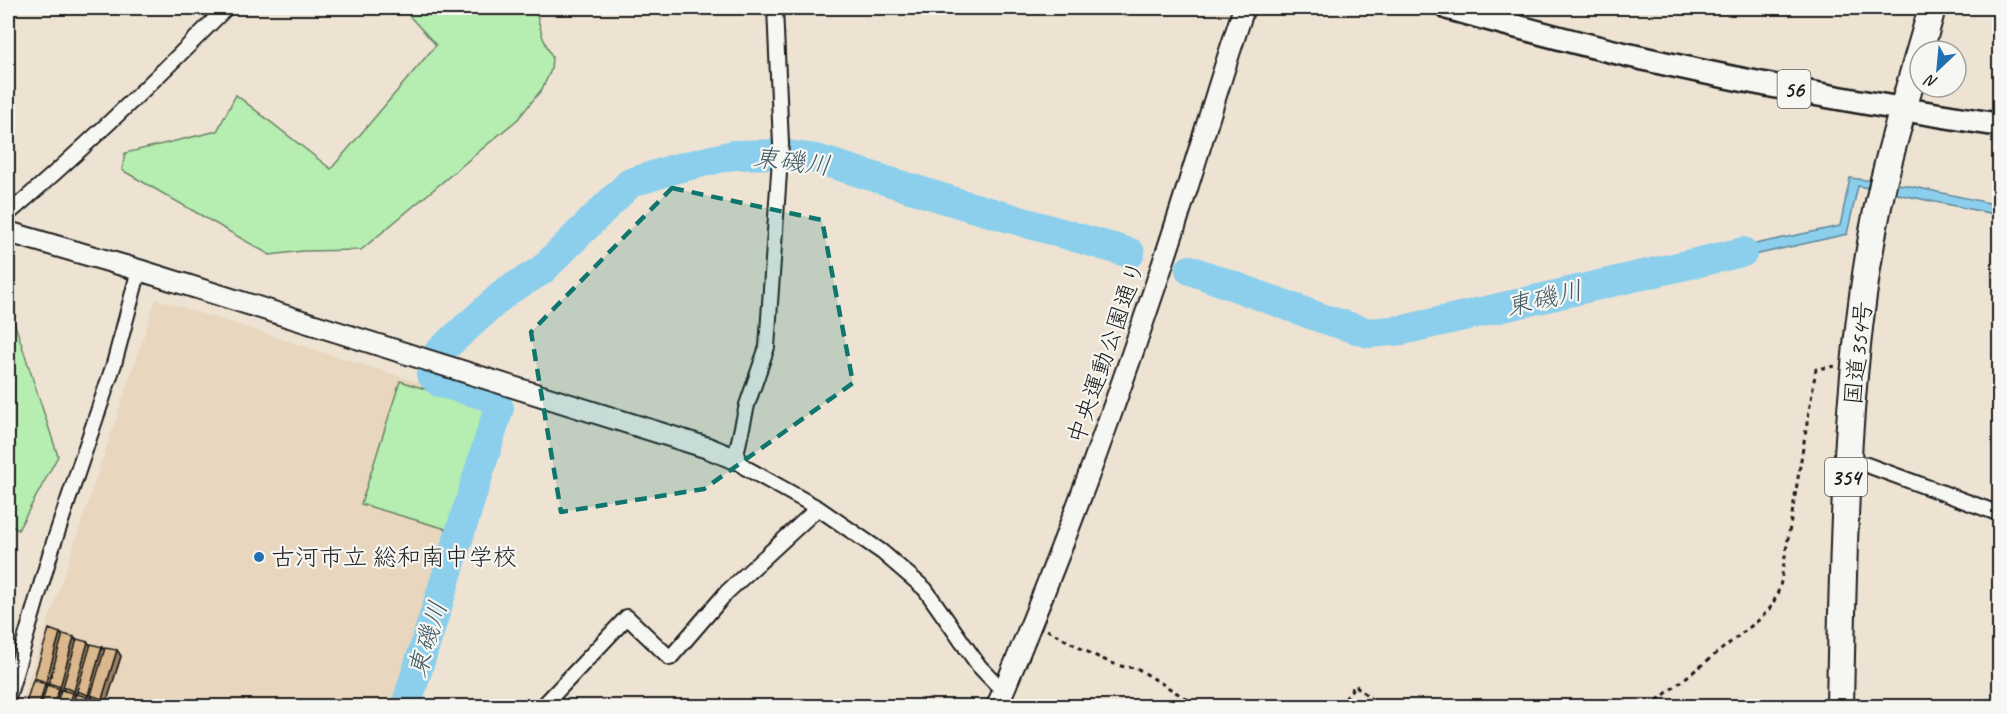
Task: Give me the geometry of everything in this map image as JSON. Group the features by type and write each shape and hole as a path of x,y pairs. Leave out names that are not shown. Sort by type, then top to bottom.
{"highway":[{"name":"国道354号","path":"1840,706 1847,460 1869,249 1886,172 1932,8"}],"main road":[{"name":"56","path":"1448,8 1627,55 1903,110 2000,125"}],"street":[{"path":"8,214 80,152 226,8"},
{"path":"735,459 747,405 767,347 781,160 775,8"},
{"name":"中央運動公園通り","path":"1000,699 1033,622 1091,473 1168,249 1244,8"},
{"path":"8,232 139,270 708,448 735,459 746,468 818,507 882,552 925,589 1000,699"},
{"path":"8,698 51,551 114,364 139,270"},
{"path":"1847,460 1867,465 2000,514"},
{"path":"543,706 627,617 670,658 728,592 818,507"}],"path":[{"path":"1650,706 1760,619 1772,606 1780,587 1816,369 1856,365"},
{"path":"1033,622 1114,665 1128,669 1136,667 1198,706"},
{"path":"1340,706 1355,685 1380,706"}],"highlighted area":[{"path":"672,188 822,220 853,383 704,489 561,512 531,332"}],"shaded area":[{"name":"古河市立 総和南中学校","path":"156,299 496,407 401,706 20,706"}],"green space":[{"path":"402,8 535,8 543,38 552,57 551,70 542,89 518,119 361,250 303,251 270,255 122,170 125,153 217,131 236,95 331,169 436,45"},
{"path":"8,303 58,456 18,530 8,522"},
{"path":"400,381 494,411 453,531 361,504"}],"water":[{"path":"1850,178 1905,185 1999,205 1999,215 1858,186 1847,234 1706,266 1703,255 1840,226"}],"building":[{"path":"49,629 60,633 46,682 34,678"},
{"path":"63,634 74,637 60,687 49,683"},
{"path":"77,639 88,642 74,691 63,687"},
{"path":"91,644 102,647 88,695 77,691"},
{"path":"105,648 117,650 102,699 91,695"},
{"path":"33,680 45,684 39,706 25,706"},
{"path":"47,685 59,689 54,706 41,706"},
{"path":"61,690 73,693 69,706 56,706"},
{"path":"76,694 87,697 84,706 72,706"},
{"path":"90,698 101,702 100,706 87,706"}],"waterway":[{"name":"東磯川","path":"439,352 507,291 541,271 630,183 674,169 733,155 780,154 817,159 1130,253"},
{"name":"東磯川","path":"1190,270 1369,333 1403,330 1743,252"},
{"name":"東磯川","path":"406,706 499,408 492,397 439,382 431,374"}],"place":[{"name":"古河市立 総和南中学校","path":"259,557"}]}
